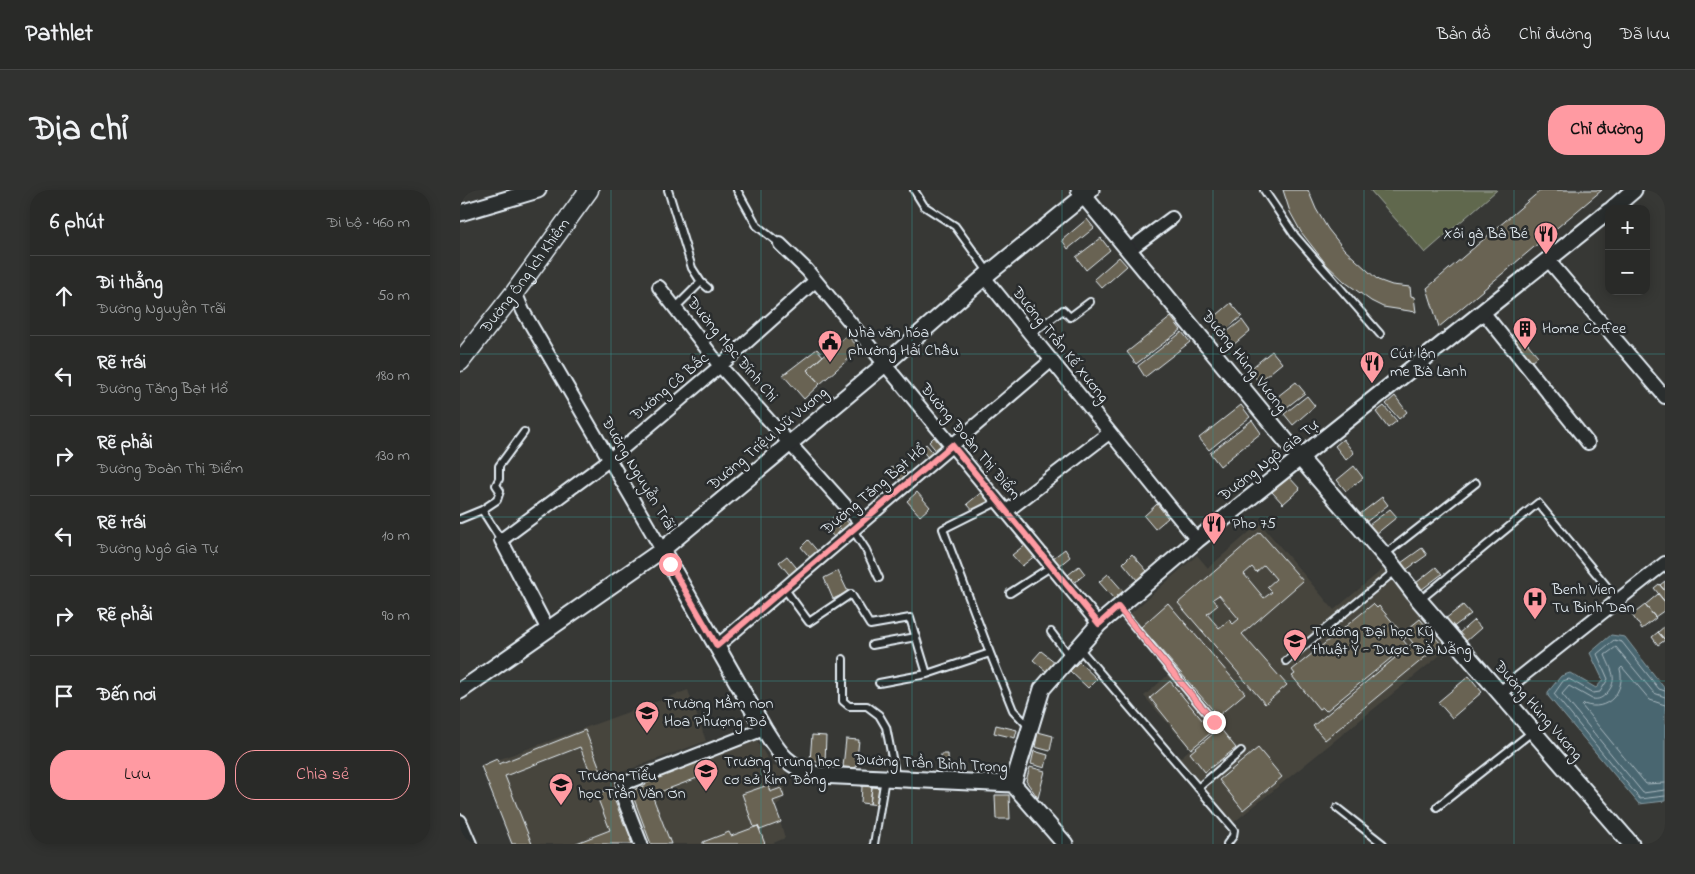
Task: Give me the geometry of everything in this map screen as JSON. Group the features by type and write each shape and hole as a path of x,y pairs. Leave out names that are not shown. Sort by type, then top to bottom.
{"main road":[{"name":"Đường Ông Ích Khiêm","path":"460,362 515,292 589,190"}],"street":[{"path":"460,213 538,190"},
{"name":"Đường Ngô Gia Tự","path":"1616,205 1634,190"},
{"name":"Đường Triệu Nữ Vương","path":"460,691 662,550 885,364 1085,192"},
{"name":"Đường Hùng Vương","path":"1085,192 1129,250 1301,459 1396,570 1419,600 1630,844"},
{"name":"Đường Ngô Gia Tự","path":"1013,784 1029,726 1042,689 1099,624 1197,540 1484,313 1605,214"},
{"path":"1129,250 1172,218"},
{"name":"Đường Đoàn Thị Điểm","path":"780,244 807,270 1099,624"},
{"path":"1549,261 1665,397"},
{"name":"Đường Trần Kế Xương","path":"987,275 1109,433 1197,540"},
{"name":"Đường Cô Bắc","path":"501,540 609,460 720,366 815,281"},
{"name":"Đường Mạc Đĩnh Chi","path":"658,287 720,366 790,444 856,527"},
{"name":"Đường Nguyễn Trãi","path":"515,292 522,311 777,751"},
{"path":"1484,313 1588,443"},
{"name":"Đường Tăng Bạt Hổ","path":"717,646 1052,360"},
{"path":"1003,506 1109,433"},
{"path":"501,540 548,630"},
{"path":"1500,694 1664,566"},
{"path":"641,844 622,796 623,784 764,729"},
{"name":"Đường Trần Bình Trọng","path":"777,751 788,763 801,771 818,775 1013,784 1065,844"},
{"path":"460,821 470,844"}],"lane":[{"path":"668,190 692,268 708,288"},
{"path":"737,190 757,226 780,244"},
{"path":"914,190 924,206 955,226 987,275"},
{"path":"1264,190 1295,236 1380,334"},
{"path":"674,308 702,282"},
{"path":"1031,334 1062,310 1070,317 1090,302"},
{"path":"460,519 482,510 497,500 500,491 496,485 499,478 499,466 524,432"},
{"path":"1383,556 1476,483"},
{"path":"1419,600 1538,503 1618,600"},
{"path":"1003,506 943,529 1013,710 1029,726"},
{"path":"482,510 501,540"},
{"path":"856,527 879,578"},
{"path":"1010,593 1052,566"},
{"path":"1286,661 1396,570"},
{"path":"784,588 809,622 851,594 870,625 910,618 927,674"},
{"path":"1118,607 1214,722"},
{"path":"1051,632 1074,652 1234,830 1233,836 1227,844"},
{"path":"872,645 916,637"},
{"path":"879,683 927,674 990,653"},
{"path":"843,659 843,701 849,706 867,706 883,721 890,778 874,844"},
{"path":"1437,807 1532,732"},
{"path":"1198,788 1241,751"},
{"path":"1337,808 1383,844"}],"shaded area":[{"name":"Trường Đại học Kỹ thuật Y - Dược Đà Nẵng","path":"1260,523 1334,610 1383,569 1449,648 1233,823 1178,760 1190,749 1144,696 1168,675 1123,620 1197,555 1208,568"},
{"name":"Trường Tiểu học Trần Văn Ơn","path":"688,690 706,741 612,776 635,834 636,844 512,844 481,766"},
{"name":"Trường Trung học cơ sở Kim Đồng","path":"756,739 772,766 786,768 784,797 776,807 785,838 771,844 647,844 626,787"}],"green space":[{"path":"1370,190 1497,190 1425,253"}],"water":[{"path":"1611,635 1625,637 1665,689 1665,801 1639,804 1548,696 1548,692 1561,676 1570,673 1596,688 1603,680 1590,653"}],"building":[{"path":"1283,190 1308,190 1316,209 1328,229 1344,249 1378,280 1392,285 1410,287 1411,296 1414,297 1416,312 1383,307 1371,301 1345,282 1326,264 1301,232 1290,212"},
{"path":"1541,190 1602,190 1439,327 1427,288"},
{"path":"1087,219 1094,228 1068,249 1062,240"},
{"path":"1101,238 1110,250 1086,270 1076,257"},
{"path":"1119,257 1127,266 1102,288 1094,279"},
{"path":"1231,303 1242,316 1222,333 1211,320"},
{"path":"1171,317 1181,330 1136,364 1127,352"},
{"path":"1242,320 1250,331 1232,346 1223,335"},
{"name":"Home Coffee","path":"1516,330 1538,356 1529,364 1510,338"},
{"path":"1182,332 1190,342 1145,377 1138,366"},
{"name":"Nhà văn hóa phường Hải Châu","path":"847,335 860,349 820,384 807,370"},
{"path":"817,349 823,356 807,370 820,384 804,399 783,375"},
{"path":"1272,351 1282,363 1259,382 1249,370"},
{"path":"1296,382 1305,393 1282,411 1273,400"},
{"path":"1307,396 1315,406 1293,425 1284,414"},
{"path":"1395,396 1407,412 1399,419 1386,404"},
{"path":"1241,405 1250,417 1209,450 1199,438"},
{"path":"1384,406 1397,421 1388,428 1376,412"},
{"path":"1252,420 1261,433 1220,466 1210,453"},
{"path":"934,437 944,449 938,453 929,442"},
{"path":"1343,439 1354,453 1346,460 1335,446"},
{"path":"926,444 935,455 930,460 921,449"},
{"path":"899,463 910,478 902,484 891,468"},
{"path":"1354,466 1363,478 1346,491 1337,480"},
{"path":"1289,477 1300,489 1283,504 1272,492"},
{"path":"983,491 990,500 975,513 967,504"},
{"path":"917,492 930,507 920,516 907,501"},
{"path":"1382,497 1388,505 1366,522 1360,514"},
{"path":"1157,504 1168,518 1155,529 1144,516"},
{"path":"1390,509 1397,517 1376,534 1369,525"},
{"path":"839,512 851,526 844,532 831,519"},
{"path":"830,520 842,533 836,539 824,526"},
{"path":"1260,532 1303,581 1242,634 1287,685 1265,704 1178,603","holes":["1264,565 1276,579 1267,587 1272,592 1264,598 1244,574 1252,567 1256,572","1219,595 1239,619 1233,624 1229,620 1219,628 1207,614 1218,605 1213,599"]},
{"path":"808,540 820,554 813,561 801,547"},
{"path":"1026,544 1036,555 1022,566 1012,555"},
{"path":"1422,548 1427,555 1406,570 1401,563"},
{"path":"1065,549 1070,557 1059,566 1053,558"},
{"path":"1132,554 1147,571 1137,580 1123,563"},
{"path":"787,556 800,572 792,578 779,562"},
{"path":"1079,566 1085,574 1074,583 1068,575"},
{"path":"1436,567 1442,574 1421,590 1416,583"},
{"path":"838,571 848,592 833,599 824,578"},
{"path":"1108,574 1123,591 1114,599 1099,582"},
{"path":"1665,581 1665,591 1660,585"},
{"path":"1659,584 1665,591 1665,602 1654,588"},
{"path":"1658,594 1665,602 1665,610 1655,617 1645,605"},
{"path":"1168,603 1245,693 1218,716 1141,627"},
{"path":"1373,604 1377,608 1379,606 1406,638 1403,640 1407,645 1326,711 1322,707 1319,709 1292,676 1295,674 1292,670"},
{"path":"1463,605 1471,614 1452,628 1445,619"},
{"path":"1645,605 1656,618 1642,629 1632,615"},
{"path":"1420,619 1441,644 1325,740 1313,726 1413,643 1404,632"},
{"path":"1474,620 1481,628 1465,642 1458,634"},
{"path":"1665,626 1665,640 1658,632"},
{"path":"1658,632 1665,640 1658,645 1652,637"},
{"path":"1041,651 1055,662 1047,672 1033,660"},
{"path":"1079,662 1097,679 1088,688 1070,671"},
{"path":"1469,676 1482,692 1452,718 1438,702"},
{"path":"1170,681 1212,732 1191,749 1150,698"},
{"path":"996,725 1017,730 1015,738 994,733"},
{"path":"1220,728 1236,748 1205,772 1190,753"},
{"path":"585,730 601,771 591,774 580,747 505,776 532,844 512,844 481,766 497,759 499,764"},
{"path":"1038,732 1053,736 1050,751 1035,747"},
{"path":"812,735 826,736 825,763 810,761"},
{"path":"846,739 859,740 856,768 843,767"},
{"path":"1258,748 1282,777 1243,810 1219,780"},
{"path":"1034,751 1048,755 1045,768 1031,764"},
{"path":"941,754 948,754 949,774 942,774"},
{"path":"702,759 708,774 652,795 671,844 651,844 631,791 646,785 644,781"},
{"path":"1030,767 1045,771 1038,798 1026,781"},
{"path":"768,785 770,792 781,788 784,797 773,801 781,822 760,830 758,826 754,827 742,794"},
{"path":"862,786 872,787 870,804 861,803"},
{"path":"872,787 881,788 879,805 870,804"},
{"path":"610,789 625,826 629,824 634,837 630,839 632,844 574,844 610,830 596,794"},
{"path":"995,795 1009,795 1010,819 996,819"},
{"path":"758,826 765,844 703,844 703,842 729,832 731,836"}],"place":[{"name":"Xôi gà Bà Bé","path":"1546,255"},
{"name":"Home Coffee","path":"1525,350"},
{"name":"Nhà văn hóa phường Hải Châu","path":"830,363"},
{"name":"Cút lộn me Bà Lanh","path":"1372,384"},
{"name":"Pho 75","path":"1214,545"},
{"name":"Benh Vien Tu Binh Dan","path":"1535,620"},
{"name":"Trường Đại học Kỹ thuật Y - Dược Đà Nẵng","path":"1295,662"},
{"name":"Trường Mầm non Hoa Phượng Đỏ","path":"647,734"},
{"name":"Trường Trung học cơ sở Kim Đồng","path":"706,792"},
{"name":"Trường Tiểu học Trần Văn Ơn","path":"561,806"}],"route":[{"path":"670,564 717,646 952,445 1099,624 1118,607 1214,722"}]}
